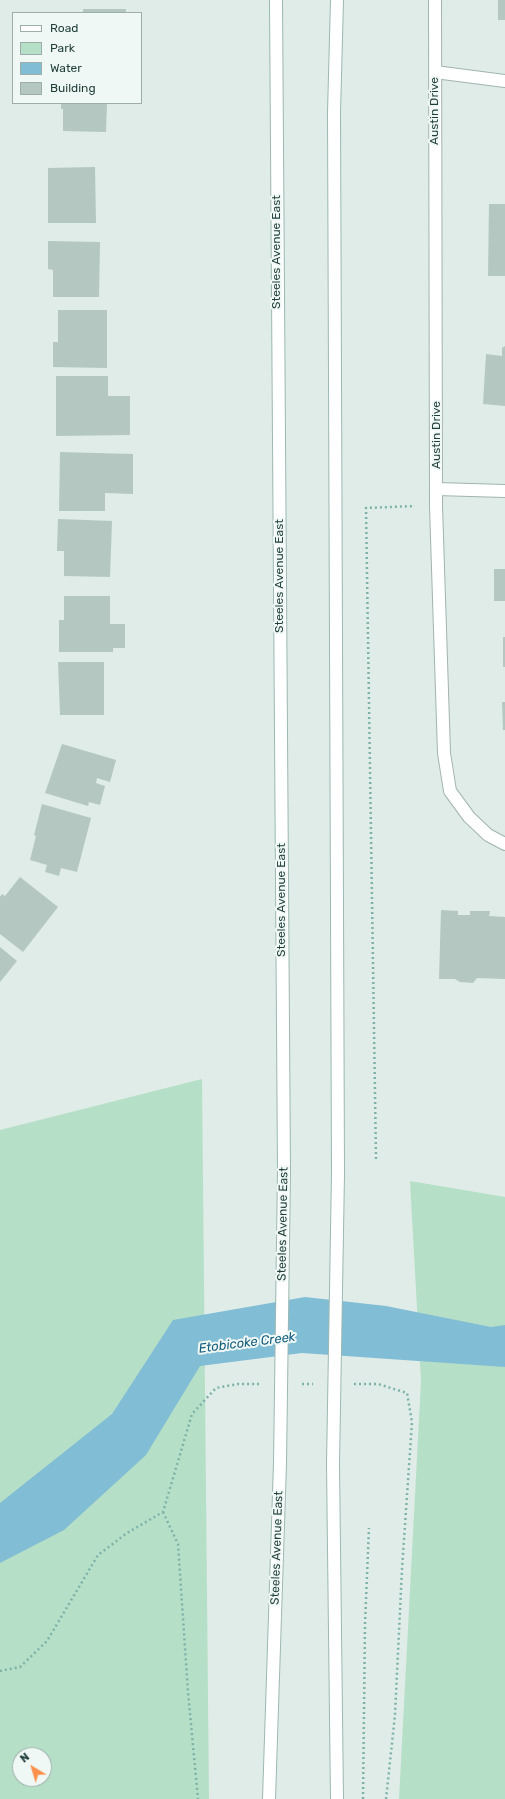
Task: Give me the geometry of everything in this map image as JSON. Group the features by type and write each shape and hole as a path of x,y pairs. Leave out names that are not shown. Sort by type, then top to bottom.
{"main road":[{"name":"Steeles Avenue East","path":"269,1799 280,1464 284,1171 276,0"},
{"path":"337,0 334,121 338,1174 333,1464 337,1799"},
{"name":"Austin Drive","path":"436,0 436,506 444,753 450,790 469,817 488,835 505,844"},
{"path":"435,72 505,81"},
{"path":"437,489 505,491"}],"path":[{"path":"376,1159 366,508 436,506"},
{"path":"163,1512 178,1544 188,1692 198,1799"},
{"path":"363,1799 365,1624 369,1528"}],"green space":[{"path":"202,1079 209,1799 0,1799 0,1130"},
{"path":"410,1181 505,1197 505,1799 399,1799 421,1381"}],"water":[{"name":"Etobicoke Creek","path":"305,1297 386,1306 491,1327 505,1325 505,1367 302,1353 200,1366 146,1455 64,1530 0,1563 0,1503 112,1414 173,1320"}],"building":[{"path":"498,0 505,0 505,20 498,20"},
{"path":"83,9 126,9 126,12 83,12"},
{"path":"61,104 107,104 106,132 63,131 63,109 61,109"},
{"path":"95,167 96,223 48,223 48,168"},
{"path":"489,204 505,204 505,276 488,276"},
{"path":"48,241 100,242 99,297 53,297 53,270 48,269"},
{"path":"58,310 107,310 107,368 53,367 53,342 58,342"},
{"path":"505,346 505,406 483,404 486,354 502,356 502,348"},
{"path":"56,376 108,376 108,396 130,396 130,435 56,436"},
{"path":"60,452 133,454 133,494 105,493 105,511 59,511"},
{"path":"58,519 112,521 110,577 64,576 64,551 57,551"},
{"path":"494,569 505,569 505,601 494,601"},
{"path":"64,596 110,596 110,624 125,624 125,648 113,648 113,652 59,652 59,620 64,620"},
{"path":"503,637 505,637 505,667 503,667"},
{"path":"58,662 104,662 104,715 60,715"},
{"path":"502,702 505,702 505,730 503,730"},
{"path":"62,744 116,760 110,782 97,778 96,783 105,786 100,805 89,802 88,806 45,793"},
{"path":"42,804 91,818 77,872 61,868 59,876 45,872 47,865 30,860 36,836 34,835"},
{"path":"20,877 58,907 23,952 0,934 0,897 2,894 5,896"},
{"path":"441,910 458,911 458,915 470,915 470,911 490,911 489,916 505,917 505,979 477,978 473,983 460,982 455,979 439,979"},
{"path":"0,947 17,961 0,982"}]}
